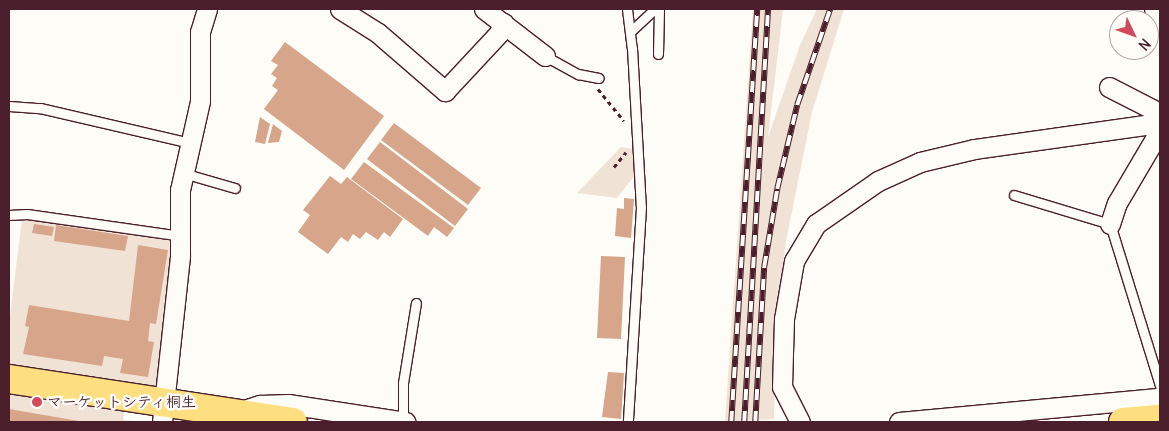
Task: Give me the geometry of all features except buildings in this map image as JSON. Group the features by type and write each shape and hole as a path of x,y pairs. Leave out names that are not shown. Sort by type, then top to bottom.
{"highway":[{"path":"9,379 164,413 293,422"},
{"path":"1123,422 1160,419"}],"street":[{"path":"340,9 378,33 445,91 499,33 504,23"},
{"path":"484,9 545,56"},
{"path":"1154,9 1160,25"},
{"path":"164,413 182,236 183,173 200,101 200,10"},
{"path":"1109,87 1152,109 1160,118"},
{"path":"800,422 782,387 784,319 794,261 816,224 878,181 920,162 983,147 1160,123"},
{"path":"1110,224 1117,203 1160,130"},
{"path":"899,422 1160,398"},
{"path":"240,418 260,405 288,404 404,422"}],"lane":[{"path":"626,9 631,31 641,207 628,422"},
{"path":"631,31 655,9"},
{"path":"658,54 659,9"},
{"path":"545,56 588,77 599,78"},
{"path":"9,106 40,108 191,143"},
{"path":"183,173 235,188"},
{"path":"1014,195 1110,224 1160,386"},
{"path":"9,215 27,214 182,236"},
{"path":"404,422 403,383 416,303"}],"path":[{"path":"588,77 627,125"},
{"path":"614,167 630,148"}],"shaded area":[{"path":"753,9 783,9 768,137 800,45 817,9 844,9 812,112 786,241 776,317 774,419 725,422"},
{"path":"621,147 633,149 635,175 617,198 577,193"},
{"path":"22,218 168,239 175,245 159,383 154,388 9,365 9,325"},
{"name":"マーケットシティ桐生","path":"9,393 124,412 123,420 142,422 9,422"}],"railway":[{"path":"731,422 757,9"},
{"path":"744,422 768,9"},
{"path":"755,422 764,267 777,189 797,105 830,9"}],"place":[{"name":"マーケットシティ桐生","path":"37,402"}]}
